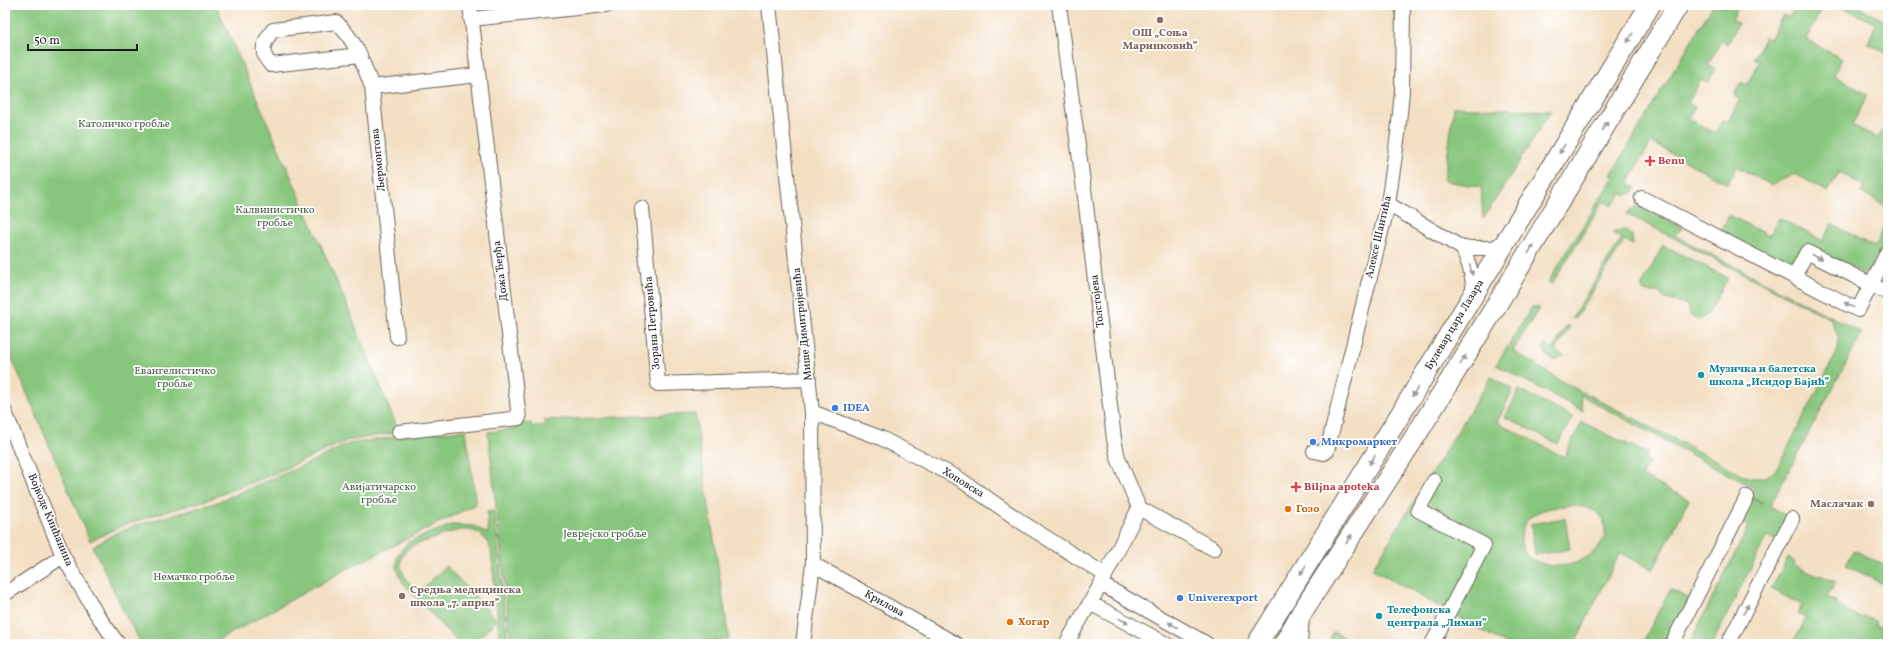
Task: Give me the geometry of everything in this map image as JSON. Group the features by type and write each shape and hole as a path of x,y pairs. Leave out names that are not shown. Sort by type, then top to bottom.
{"main road":[{"name":"Булевар цара Лазара","path":"1257,644 1507,241 1650,5"},
{"path":"1284,644 1302,612 1483,328 1678,5"}],"street":[{"path":"471,12 606,5"},
{"name":"Мише Димитријевића","path":"769,5 812,412 813,564 803,644"},
{"name":"Толстојева","path":"1059,5 1085,197 1114,439 1118,458 1139,508"},
{"name":"Алексе Шантића","path":"1314,451 1324,453 1328,451 1388,204 1398,134 1402,91 1403,5"},
{"name":"Дожа Ђерђа","path":"399,432 518,418 471,12"},
{"name":"Љермонтова","path":"360,56 271,65 266,60 263,52 264,41 273,30 336,22 349,35 360,56 372,87 397,337"},
{"path":"372,87 478,75"},
{"path":"1642,198 1858,310 1888,251"},
{"path":"1388,204 1462,248 1493,248 1507,241"},
{"name":"Зорана Петровића","path":"642,208 658,384 809,379"},
{"path":"1462,248 1473,280 1474,294"},
{"path":"1794,277 1807,252 1888,293"},
{"name":"Војводе Книћанина","path":"5,412 64,556 96,613 118,644"},
{"name":"Хоповска","path":"812,412 881,438 958,478 1103,579"},
{"path":"1432,644 1484,545 1418,510 1434,481"},
{"path":"1672,644 1747,497"},
{"path":"1066,644 1103,579 1139,508 1214,549"},
{"path":"1728,644 1792,519"},
{"path":"5,594 64,556"},
{"name":"Крилова","path":"813,564 956,644"},
{"path":"1103,579 1207,644"},
{"path":"1090,603 1166,644"},
{"path":"1300,644 1302,612"}],"green space":[{"path":"5,5 216,5 346,303 399,432 346,441 278,472 207,500 122,526 90,541 5,342"},
{"path":"1713,5 1739,5 1732,20 1738,23 1728,44 1721,41 1708,65 1715,69 1708,83 1701,80 1688,103 1695,107 1689,119 1715,133 1722,121 1727,123 1740,99 1734,96 1741,82 1747,85 1760,61 1754,58 1765,37 1770,39 1783,15 1789,18 1796,5 1824,5 1806,39 1842,59 1834,75 1868,95 1852,125 1878,138 1886,122 1888,123 1888,207 1861,193 1864,186 1839,172 1828,192 1795,174 1771,185 1737,167 1727,184 1651,142 1628,183 1637,188 1630,194 1621,194 1612,206 1603,201 1552,284 1550,284 1548,282 1614,176 1611,175"},
{"path":"1839,5 1855,5 1888,23 1888,54 1868,43 1876,24"},
{"path":"1454,107 1551,111 1483,219 1481,187 1444,181"},
{"path":"1637,206 1640,206 1683,228 1674,235 1862,333 1770,506 1792,519 1780,543 1767,536 1712,644 1689,644 1749,526 1736,519 1747,497 1763,503 1751,496 1754,488 1580,395 1583,411 1496,365 1532,307 1539,308 1513,351 1563,382 1748,477 1761,478 1772,473 1778,467 1838,350 1839,339 1831,319 1627,214"},
{"path":"1729,215 1769,236 1779,218 1823,241 1832,224 1874,247 1888,220 1888,233 1868,272 1863,273 1807,244 1797,262 1786,267 1721,232"},
{"path":"1623,229 1632,235 1633,245 1625,240 1575,319 1572,318 1622,238 1613,233"},
{"path":"1663,245 1728,278 1708,314 1700,319 1691,316 1686,304 1665,299 1658,292 1644,292 1641,287"},
{"path":"1567,325 1570,327 1555,351 1564,356 1554,360 1546,354 1544,344 1553,349"},
{"path":"1491,377 1513,390 1497,422 1564,457 1582,422 1648,454 1645,459 1649,461 1642,476 1689,500 1653,570 1620,553 1574,644 1506,644 1372,569","holes":["1570,505 1593,510 1601,517 1605,528 1603,540 1590,555 1581,561 1572,564 1551,566 1532,559 1522,548 1522,530 1526,522 1537,513"]},
{"path":"1519,390 1572,417 1558,444 1505,417"},
{"name":"Јеврејско гробље","path":"695,414 729,639 671,644 511,644 488,432 515,429 515,425 531,423 532,427 545,425 544,420"},
{"name":"Немачко гробље","path":"466,430 476,504 349,568 211,644 142,644 127,618 93,547 116,533 137,525 212,504 307,464 348,444 401,436"},
{"path":"494,511 508,644 500,644 491,549 479,533 471,530 455,531 412,546 402,557 402,570 408,582 418,593 446,566 497,620 472,644 459,644 403,583 397,569 397,556 408,542 451,525 474,526 488,534 487,512"},
{"path":"1565,518 1570,549 1535,555 1531,524"},
{"path":"1854,550 1888,567 1888,587 1846,565"},
{"path":"1788,558 1795,562 1794,565 1819,577 1820,575 1836,582 1827,597 1837,602 1836,605 1862,618 1864,616 1877,622 1876,625 1888,631 1888,644 1793,644 1806,618 1797,614 1802,605 1771,589"},
{"path":"1670,589 1689,599 1666,644 1642,644"},
{"path":"1334,632 1356,644 1327,644"}],"place":[{"name":"ОШ „Соња Маринковић”","path":"1160,20"},
{"name":"Benu","path":"1650,161"},
{"name":"Музичка и балетска школа „Исидор Бајић”","path":"1701,375"},
{"name":"IDEA","path":"835,408"},
{"name":"Микромаркет","path":"1313,442"},
{"name":"Biljna apoteka","path":"1296,487"},
{"name":"Маслачак","path":"1871,504"},
{"name":"Гозо","path":"1288,509"},
{"name":"Средња медицинска школа „7. април”","path":"402,596"},
{"name":"Univerexport","path":"1180,598"},
{"name":"Телефонска централа „Лиман”","path":"1379,616"},
{"name":"Хогар","path":"1010,622"}],"park label":[{"name":"Католичко гробље","path":"124,124"},
{"name":"Калвинистичко гробље","path":"275,216"},
{"name":"Евангелистичко гробље","path":"175,377"},
{"name":"Авијатичарско гробље","path":"379,493"}]}
